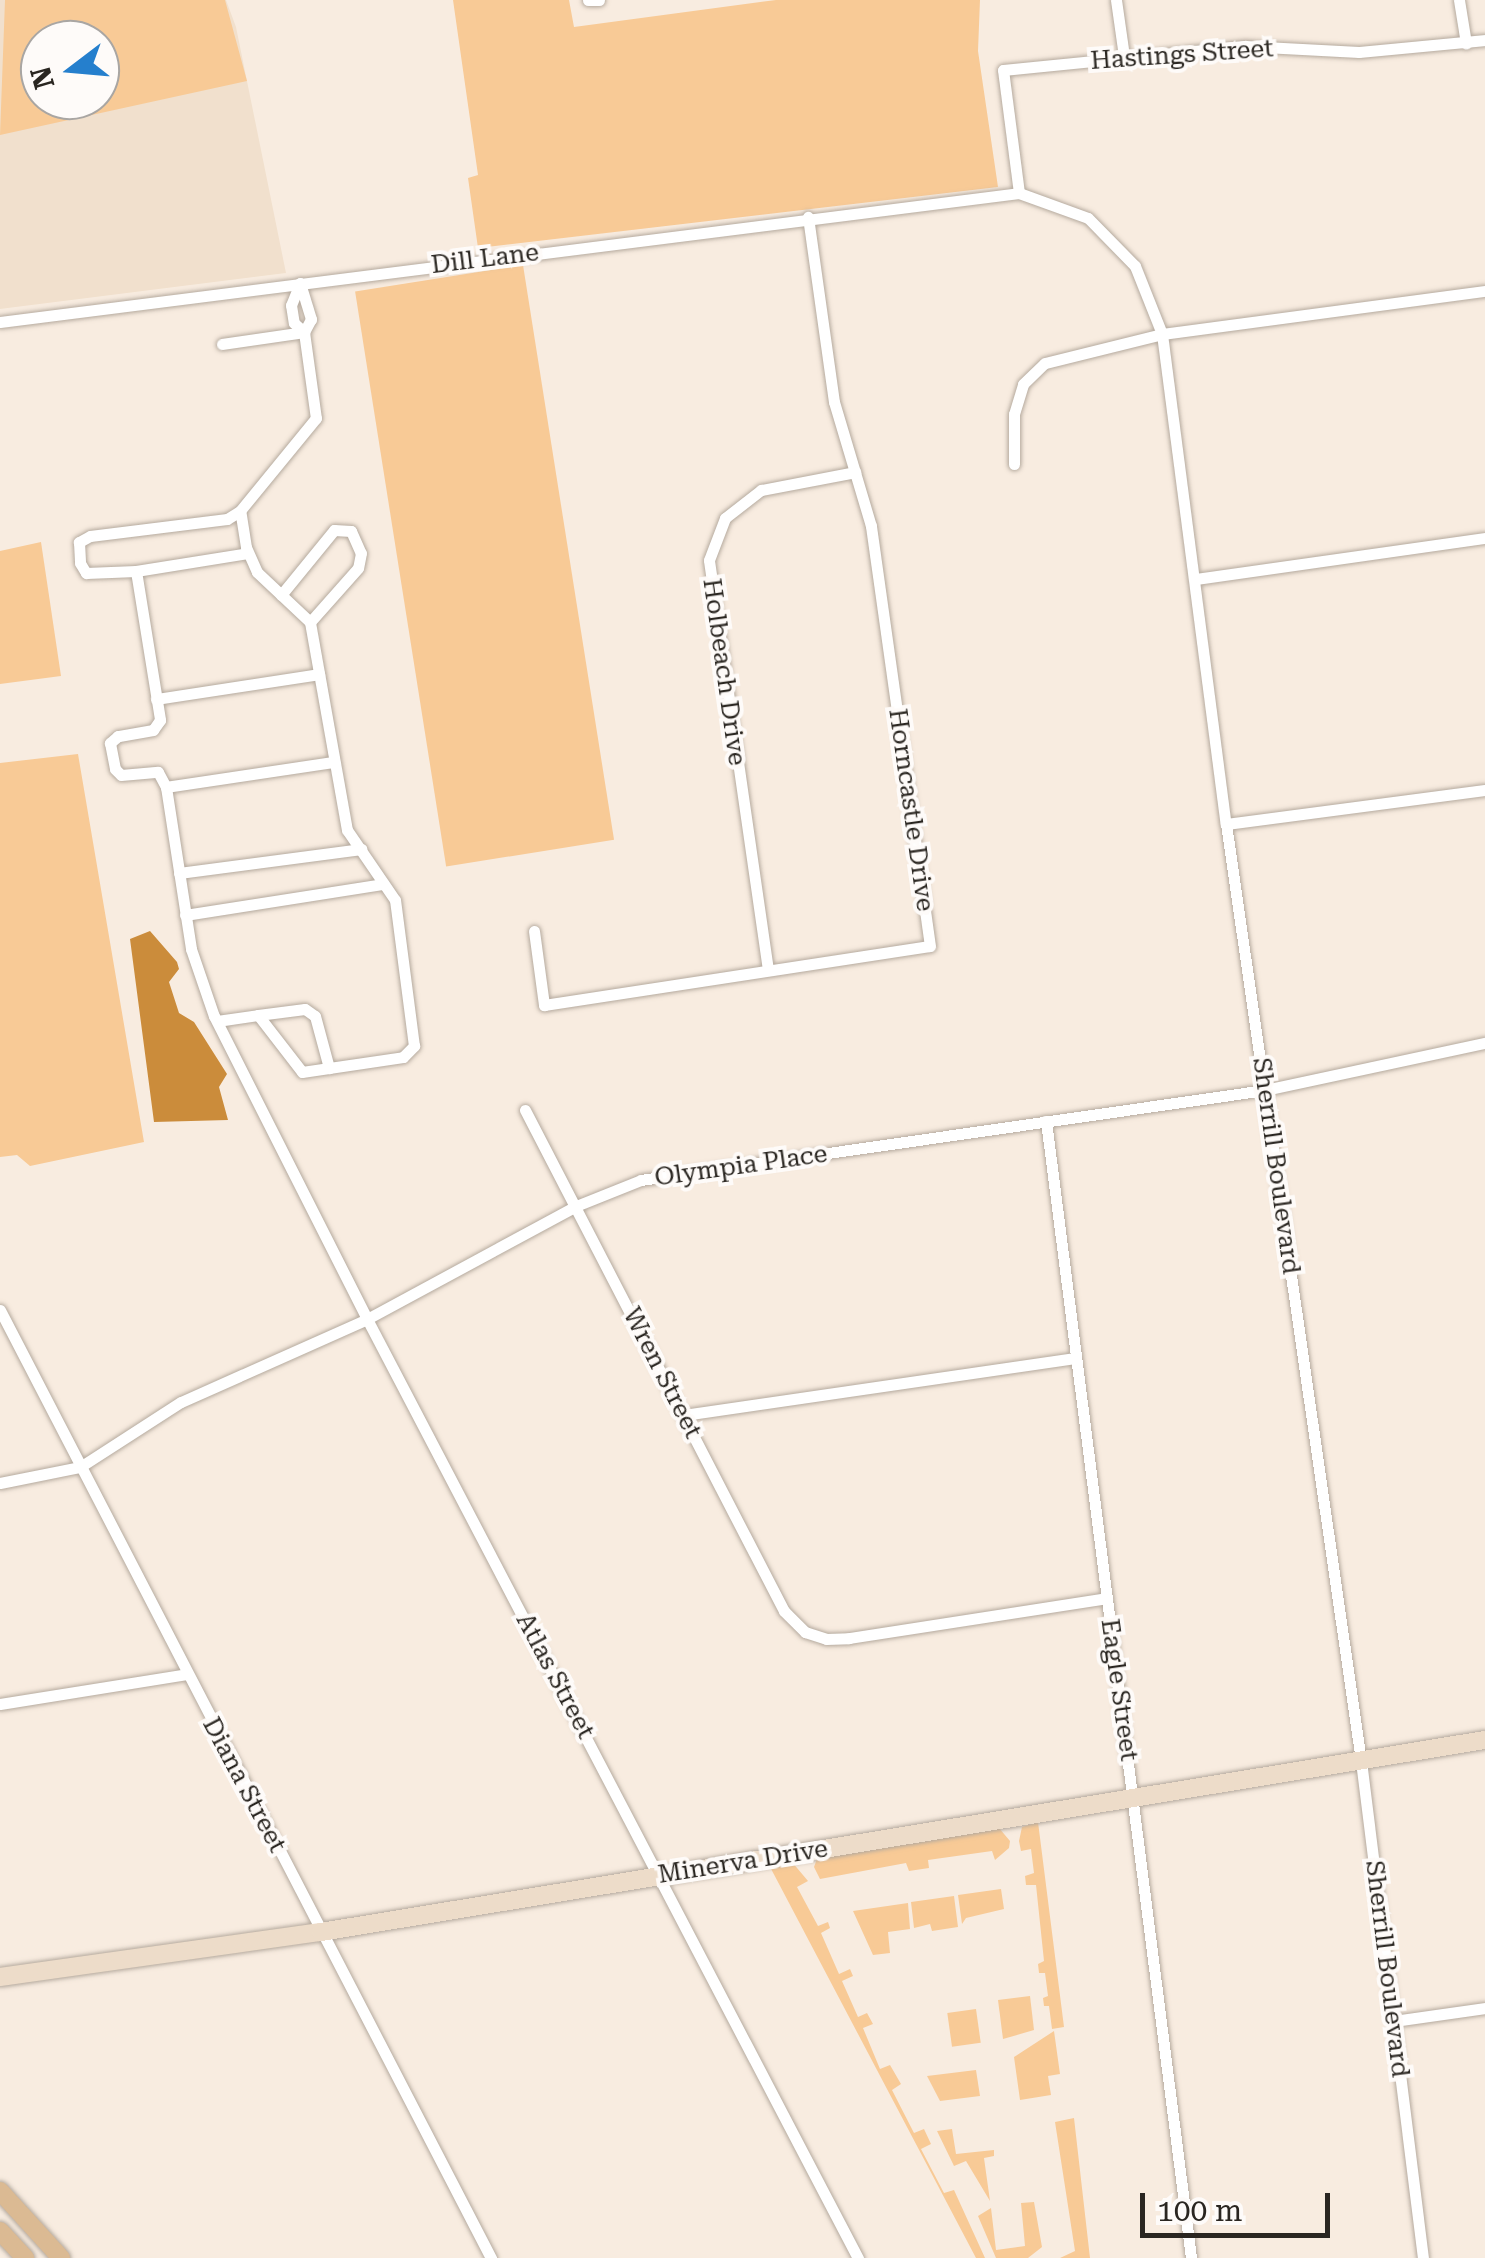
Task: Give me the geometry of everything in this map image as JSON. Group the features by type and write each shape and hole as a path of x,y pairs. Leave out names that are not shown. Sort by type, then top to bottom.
{"main road":[{"path":"0,2191 62,2258"},
{"path":"0,2231 25,2258"}],"street":[{"path":"588,0 599,0"},
{"path":"1116,0 1124,56"},
{"path":"1459,0 1466,43"},
{"name":"Hastings Street","path":"1018,194 1002,70 1245,46 1360,52 1485,40"},
{"name":"Sherrill Boulevard","path":"971,197 1018,194 1088,218 1135,266 1162,334 1226,824 1360,1762 1424,2258"},
{"name":"Dill Lane","path":"0,322 971,197"},
{"name":"Horncastle Drive","path":"534,931 544,1005 930,946 872,526 834,402 808,217"},
{"path":"248,553 136,571 86,573 80,563 79,542 108,534 227,519 240,512 316,418 304,332 294,322 291,305 300,282"},
{"path":"1014,464 1014,414 1023,384 1045,363 1162,334 1485,292"},
{"path":"222,344 304,332"},
{"name":"Holbeach Drive","path":"768,970 709,560 725,518 761,490 855,472"},
{"path":"240,512 248,553 257,572 310,622 346,830 395,900 414,1046 402,1057 302,1072 258,1016"},
{"path":"281,595 334,530 351,532 362,553 358,568 310,622"},
{"path":"1196,579 1485,538"},
{"path":"136,571 160,720 153,730 118,736 110,742 114,769 121,775 158,772 166,787 334,762"},
{"path":"156,699 320,674"},
{"name":"Atlas Street","path":"166,787 185,915 202,990 216,1021 367,1320 858,2258"},
{"path":"1226,824 1485,790"},
{"path":"179,873 360,849"},
{"path":"185,915 384,884"},
{"path":"216,1021 305,1009 315,1016 329,1068"},
{"name":"Olympia Place","path":"0,1484 80,1468 181,1402 367,1320 576,1206 640,1180 1265,1090 1485,1044"},
{"name":"Wren Street","path":"525,1110 784,1611 804,1632 826,1639 849,1638 1107,1598"},
{"name":"Eagle Street","path":"1046,1121 1191,2258"},
{"name":"Diana Street","path":"0,1310 491,2258"},
{"path":"684,1415 1075,1358"},
{"path":"0,1704 187,1674"},
{"name":"Minerva Drive","path":"0,1977 321,1932 1485,1740"},
{"path":"1394,2021 1485,2008"}],"shaded area":[{"path":"0,0 226,0 236,27 286,273 0,309"},
{"path":"5,0 225,0 247,81 120,109 120,20 20,20 20,120 69,120 0,135"},
{"path":"453,0 569,0 574,27 776,0 980,0 978,51 998,187 478,248 468,178 478,175"},
{"path":"523,265 614,840 446,866 355,292"},
{"path":"41,542 61,676 0,684 0,551"},
{"path":"78,754 144,1142 30,1166 17,1155 0,1157 0,763"},
{"path":"150,931 177,962 179,969 169,982 179,1013 194,1022 227,1074 219,1087 228,1120 154,1122 130,939"},
{"path":"1038,1822 1064,2027 1052,2029 1049,2006 1044,2006 1043,1998 1048,1996 1045,1973 1039,1973 1038,1964 1044,1961 1036,1885 1026,1885 1025,1876 1034,1873 1031,1849 1021,1851 1019,1841 1022,1827"},
{"path":"999,1828 1010,1841 1009,1848 995,1860 992,1851 928,1860 929,1868 909,1871 906,1863 820,1879 814,1867 818,1856"},
{"path":"792,1862 808,1881 797,1887 818,1926 828,1922 830,1928 821,1933 839,1974 850,1969 853,1976 842,1981 858,2017 867,2013 873,2024 863,2028 880,2069 890,2065 901,2084 892,2090 914,2133 924,2129 931,2144 921,2149 944,2193 954,2190 985,2258 976,2258 769,1865"},
{"path":"1001,1889 1004,1909 966,1918 962,1924 958,1895"},
{"path":"954,1896 958,1927 932,1931 930,1924 914,1928 911,1902"},
{"path":"908,1903 910,1929 888,1932 890,1953 873,1955 853,1911"},
{"path":"1030,1996 1034,2030 1003,2039 998,2000"},
{"path":"976,2009 981,2043 952,2047 947,2013"},
{"path":"1054,2031 1060,2074 1048,2076 1051,2095 1020,2100 1014,2057"},
{"path":"976,2070 980,2096 940,2101 927,2076"},
{"path":"1074,2118 1090,2258 1060,2258 1075,2251 1055,2122"},
{"path":"952,2129 956,2154 994,2150 994,2156 984,2158 990,2201 966,2161 954,2166 937,2131"},
{"path":"1034,2202 1042,2247 1028,2258 996,2258 978,2216 991,2208 996,2250 1025,2246 1021,2203"}]}
